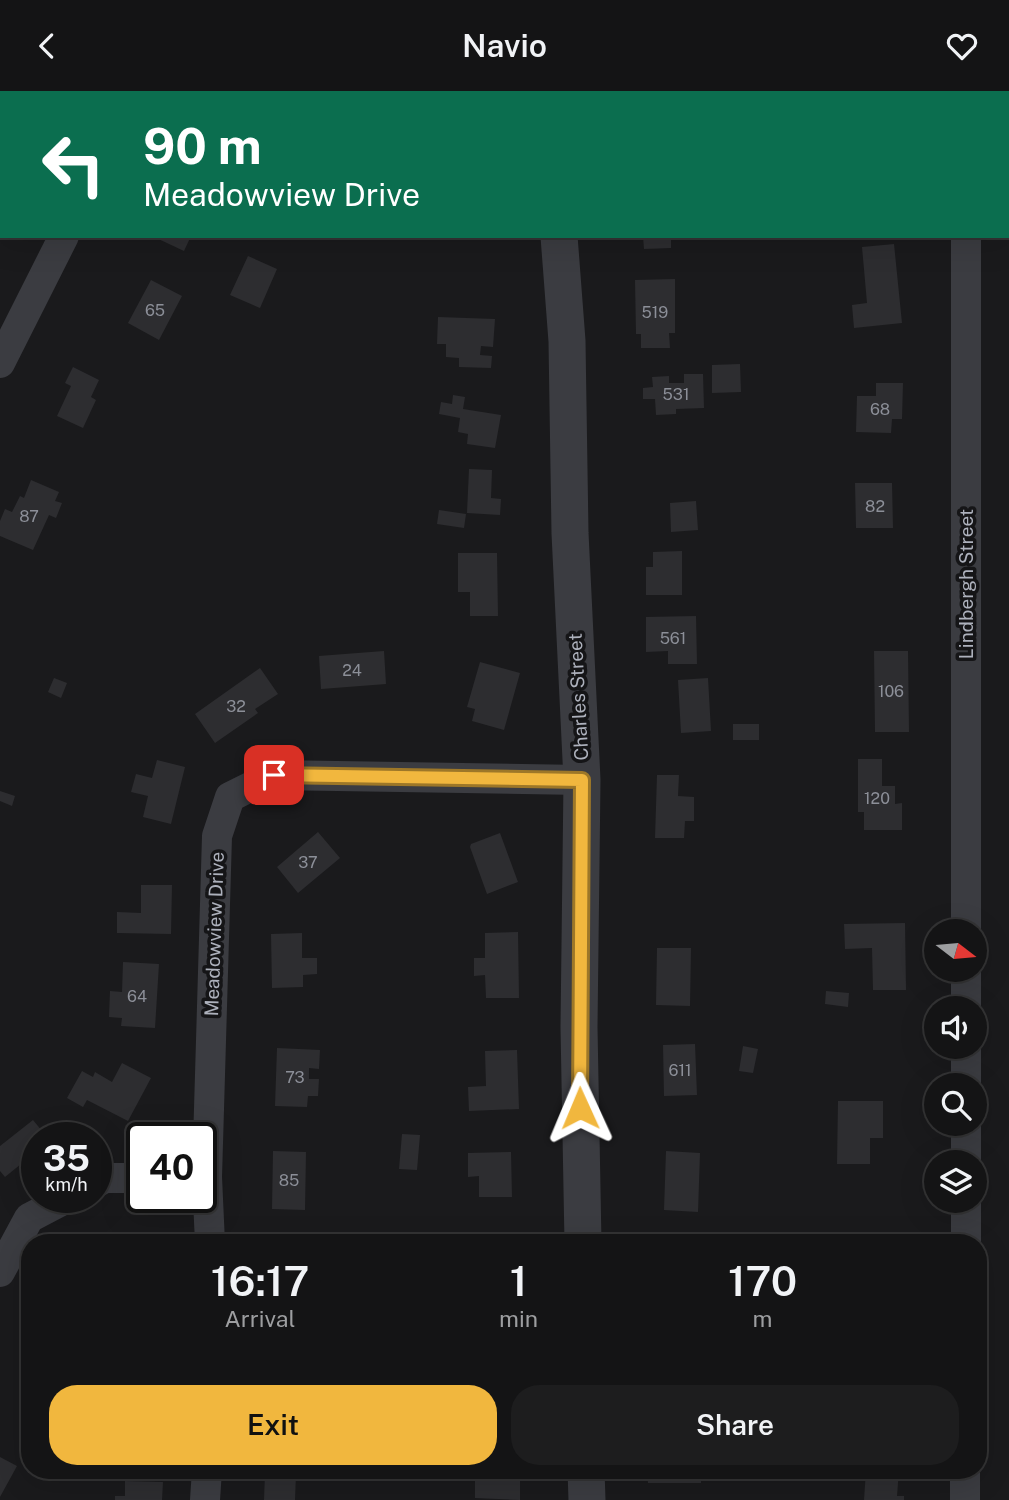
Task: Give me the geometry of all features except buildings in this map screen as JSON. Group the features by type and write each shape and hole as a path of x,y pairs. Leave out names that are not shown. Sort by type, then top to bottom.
{"street":[{"path":"0,363 63,238"},
{"name":"Charles Street","path":"559,238 567,341 570,533 582,780 579,1027 583,1234"},
{"name":"Lindbergh Street","path":"966,238 966,919"},
{"name":"Meadowview Drive","path":"206,1122 217,836 230,797 274,775 582,780"},
{"path":"0,1272 29,1218 39,1213"},
{"name":"Meadowview Drive","path":"207,1213 209,1234"},
{"path":"966,1213 966,1234"},
{"path":"205,1500 206,1479"},
{"path":"586,1479 587,1500"},
{"path":"965,1479 965,1500"}],"route":[{"path":"274,775 582,780 580,1108"}]}
